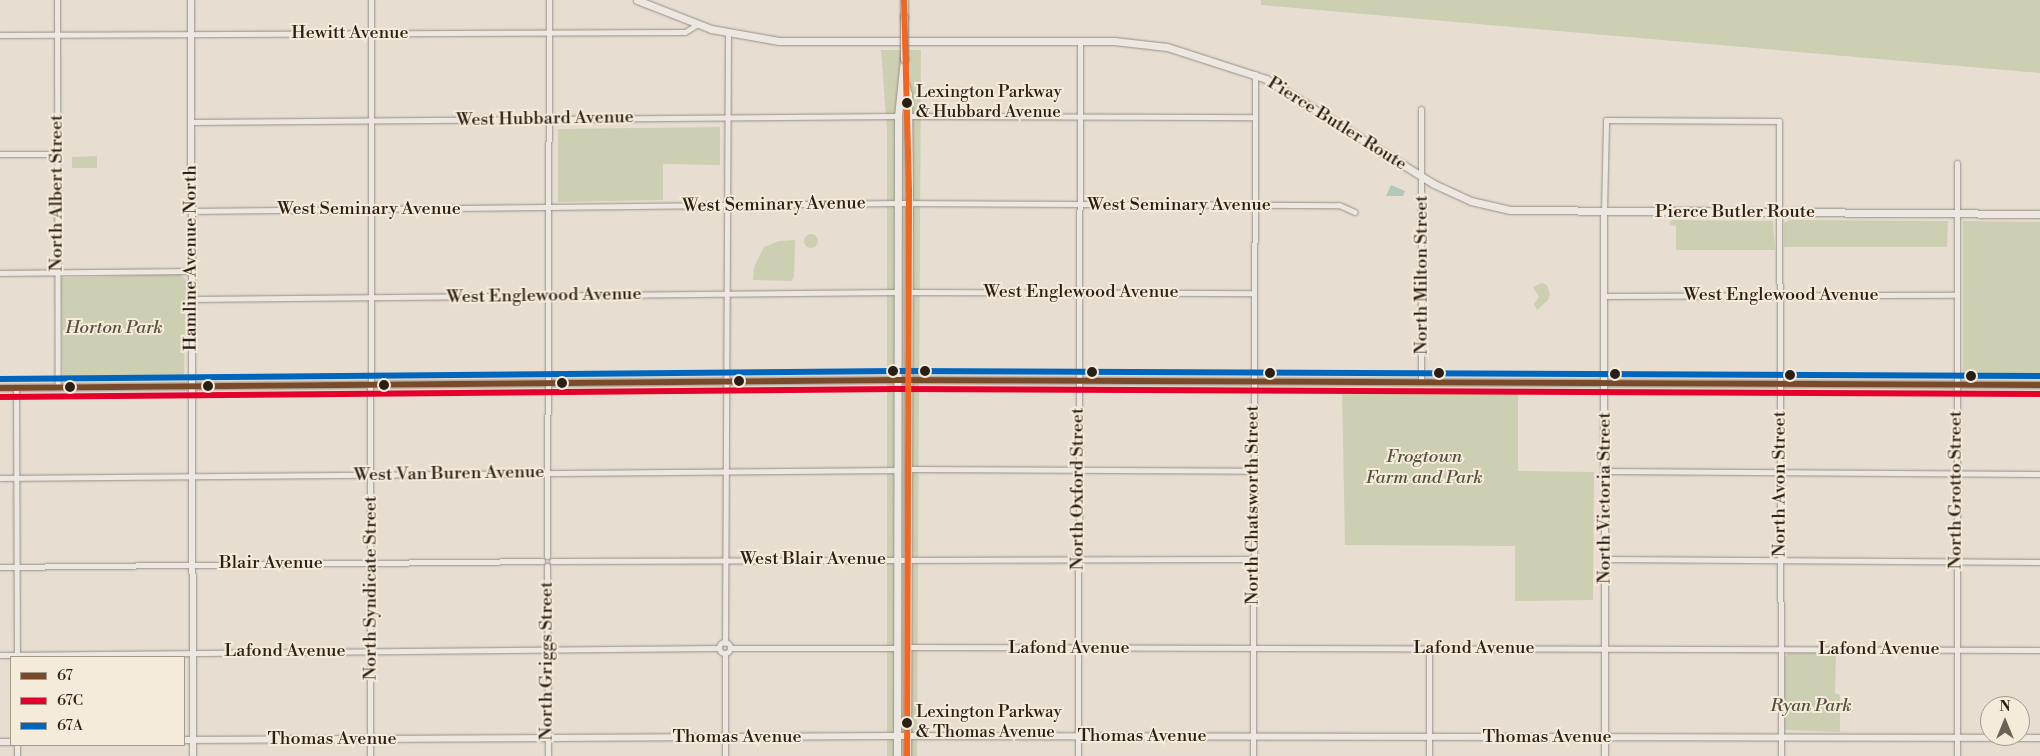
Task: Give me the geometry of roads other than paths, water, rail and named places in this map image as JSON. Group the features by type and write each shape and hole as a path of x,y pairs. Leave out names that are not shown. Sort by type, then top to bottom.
{"main road":[{"name":"Pierce Butler Route","path":"637,0 698,24 728,33 790,42 1080,41 1167,47 1255,74 1422,177 1458,195 1496,208 1604,212 2040,214"},
{"path":"904,0 904,81 908,116 909,203 907,756"},
{"path":"897,756 898,116 904,81"}],"street":[{"name":"North Albert Street","path":"57,0 58,387"},
{"name":"Hamline Avenue North","path":"192,0 191,299 194,476 194,756"},
{"name":"North Syndicate Street","path":"370,756 371,0"},
{"name":"North Griggs Street","path":"547,556 549,0"},
{"name":"Hewitt Avenue","path":"0,35 685,32 698,24"},
{"path":"728,33 726,118 725,642 730,648"},
{"name":"North Oxford Street","path":"1078,756 1078,204 1080,41"},
{"name":"North Chatsworth Street","path":"1253,756 1255,74"},
{"name":"North Milton Street","path":"1421,109 1421,382"},
{"name":"West Hubbard Avenue","path":"191,122 898,116"},
{"path":"908,116 1254,117"},
{"name":"North Avon Street","path":"1606,120 1779,121 1781,212 1781,756"},
{"name":"North Victoria Street","path":"1605,756 1604,212 1606,120"},
{"path":"0,154 57,154"},
{"name":"North Grotto Street","path":"1956,163 1957,756"},
{"name":"West Seminary Avenue","path":"191,211 909,203 1339,205 1355,212"},
{"path":"0,273 191,270"},
{"name":"West Englewood Avenue","path":"191,299 898,292"},
{"name":"West Englewood Avenue","path":"908,292 1254,293"},
{"name":"West Englewood Avenue","path":"1605,296 1957,295"},
{"path":"0,388 898,380 2040,385"},
{"path":"16,388 17,656"},
{"name":"West Van Buren Avenue","path":"0,478 897,470"},
{"path":"908,470 1253,471"},
{"path":"1605,471 2040,474"},
{"path":"547,556 552,560 547,566 542,561 547,556"},
{"name":"West Blair Avenue","path":"552,560 897,558 1253,559"},
{"path":"1604,559 2040,562"},
{"name":"Blair Avenue","path":"0,566 542,561"},
{"name":"North Griggs Street","path":"547,566 548,756"},
{"path":"725,642 719,648 725,654"},
{"name":"Lafond Avenue","path":"908,647 2040,650"},
{"name":"Lafond Avenue","path":"0,655 719,648"},
{"path":"730,648 897,648"},
{"path":"725,756 725,654 730,648"},
{"path":"1429,648 1430,756"},
{"name":"Thomas Avenue","path":"185,740 897,736 2040,738"}],"place":[{"name":"Lexington Parkway & Hubbard Avenue","path":"907,103"},
{"name":"Lexington Parkway & Thomas Avenue","path":"907,723"}],"park label":[{"name":"Horton Park","path":"114,328"},
{"name":"Frogtown Farm and Park","path":"1424,468"},
{"name":"Ryan Park","path":"1811,706"}]}
